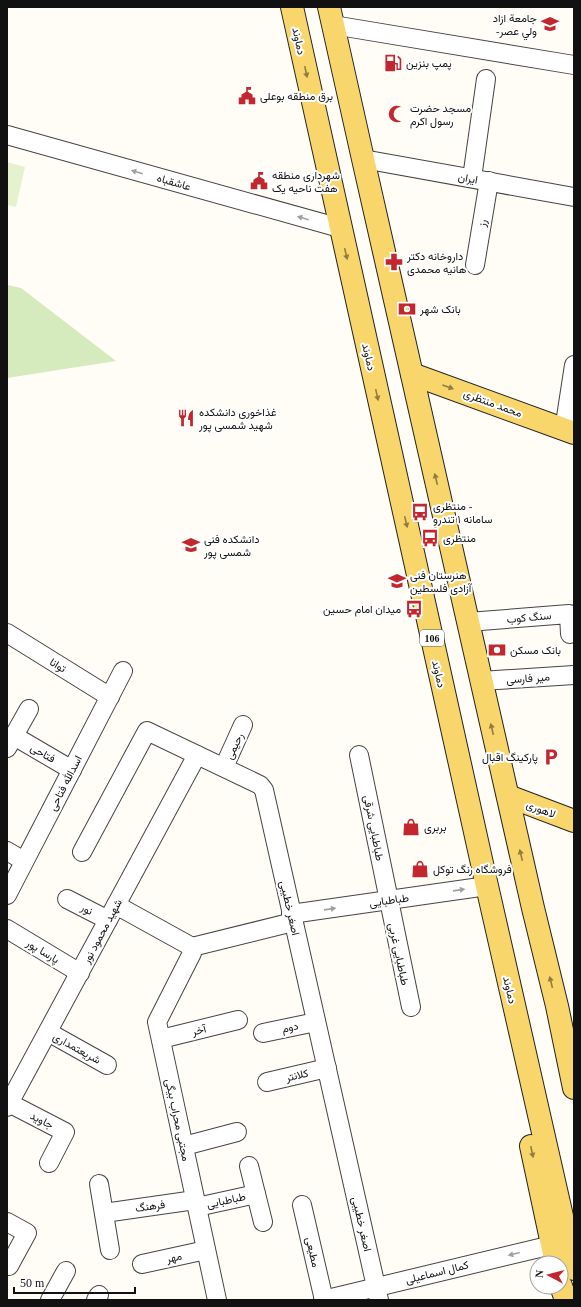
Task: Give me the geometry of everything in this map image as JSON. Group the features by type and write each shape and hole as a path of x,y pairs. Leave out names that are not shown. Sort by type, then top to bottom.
{"main road":[{"name":"دماوند","path":"292,7 486,886 574,1269"},
{"path":"331,16 533,908 557,1006 574,1088"},
{"name":"محمد منتظری","path":"412,374 569,431"},
{"name":"لاهوری","path":"508,796 574,821"},
{"path":"557,1006 574,1047"},
{"path":"516,1016 516,1054 524,1114 554,1254"}],"street":[{"path":"331,16 574,65"},
{"name":"رز","path":"474,265 486,79"},
{"name":"عاشقباه","path":"7,135 340,228"},
{"name":"ایران","path":"363,159 574,197"},
{"path":"569,431 574,365"},
{"name":"سنگ کوب","path":"468,622 569,614 570,634"},
{"name":"توانا","path":"7,634 110,697"},
{"name":"اسدالله فتاحی","path":"7,895 123,670"},
{"name":"میر فارسی","path":"482,682 574,675"},
{"path":"10,742 29,709"},
{"name":"رحیمی","path":"224,768 243,725"},
{"name":"اصغر خطیبی","path":"82,852 147,731 260,785 264,790 378,1294"},
{"name":"فتاحی","path":"10,742 72,770"},
{"name":"شهید محمود نور","path":"8,1105 197,754"},
{"name":"طباطبایی شرقی","path":"359,755 388,900"},
{"path":"7,851 24,861"},
{"name":"طباطبایی","path":"192,947 292,918 388,900 486,886"},
{"name":"نور","path":"67,899 112,913"},
{"name":"طباطبایی غربی","path":"388,900 411,1007"},
{"path":"112,913 192,947"},
{"name":"پارسا پور","path":"7,929 80,973"},
{"name":"مجتبی محراب بیگی","path":"192,947 192,953 157,1022 217,1300"},
{"name":"آخر","path":"161,1039 238,1020"},
{"name":"دوم","path":"263,1033 316,1022"},
{"name":"شریعتمداری","path":"48,1032 107,1065"},
{"name":"کلانتر","path":"266,1082 326,1068"},
{"name":"جاوید","path":"8,1105 65,1132 49,1164"},
{"path":"184,1146 237,1132"},
{"path":"249,1166 263,1222"},
{"path":"99,1184 110,1250"},
{"name":"طباطبایی","path":"196,1203 256,1194"},
{"name":"فرهنگ","path":"104,1213 196,1203"},
{"name":"مطیعی","path":"302,1204 323,1300"},
{"path":"7,1222 27,1233 9,1266"},
{"name":"مهر","path":"142,1264 206,1250"},
{"name":"کمال اسماعیلی","path":"323,1300 378,1294 554,1254"},
{"path":"50,1300 66,1271"}],"green space":[{"path":"7,162 25,167 16,207 7,205"},
{"path":"7,285 21,288 116,361 7,378"}],"place":[{"name":"جامعة ازاد -ولي عصر","path":"550,24"},
{"name":"پمپ بنزین","path":"393,63"},
{"name":"برق منطقه بوعلی","path":"247,96"},
{"name":"مسجد حضرت رسول اکرم","path":"397,114"},
{"name":"شهرداری منطقه هفت ناحیه یک","path":"259,181"},
{"name":"داروخانه دکتر هانیه محمدی","path":"394,262"},
{"name":"بانک شهر","path":"407,309"},
{"name":"غذاخوری دانشکده شهید شمسی پور","path":"186,418"},
{"name":"منتظری - سامانه ۱ تندرو","path":"420,512"},
{"name":"منتظری","path":"430,538"},
{"name":"دانشکده فنی شمسی پور","path":"191,545"},
{"name":"هنرستان فنی آزادی فلسطین","path":"397,581"},
{"name":"میدان امام حسین","path":"414,609"},
{"name":"بانک مسکن","path":"497,650"},
{"name":"پارکینگ اقبال","path":"551,757"},
{"name":"بربری","path":"411,827"},
{"name":"فروشگاه رنگ توکل","path":"420,869"}]}
